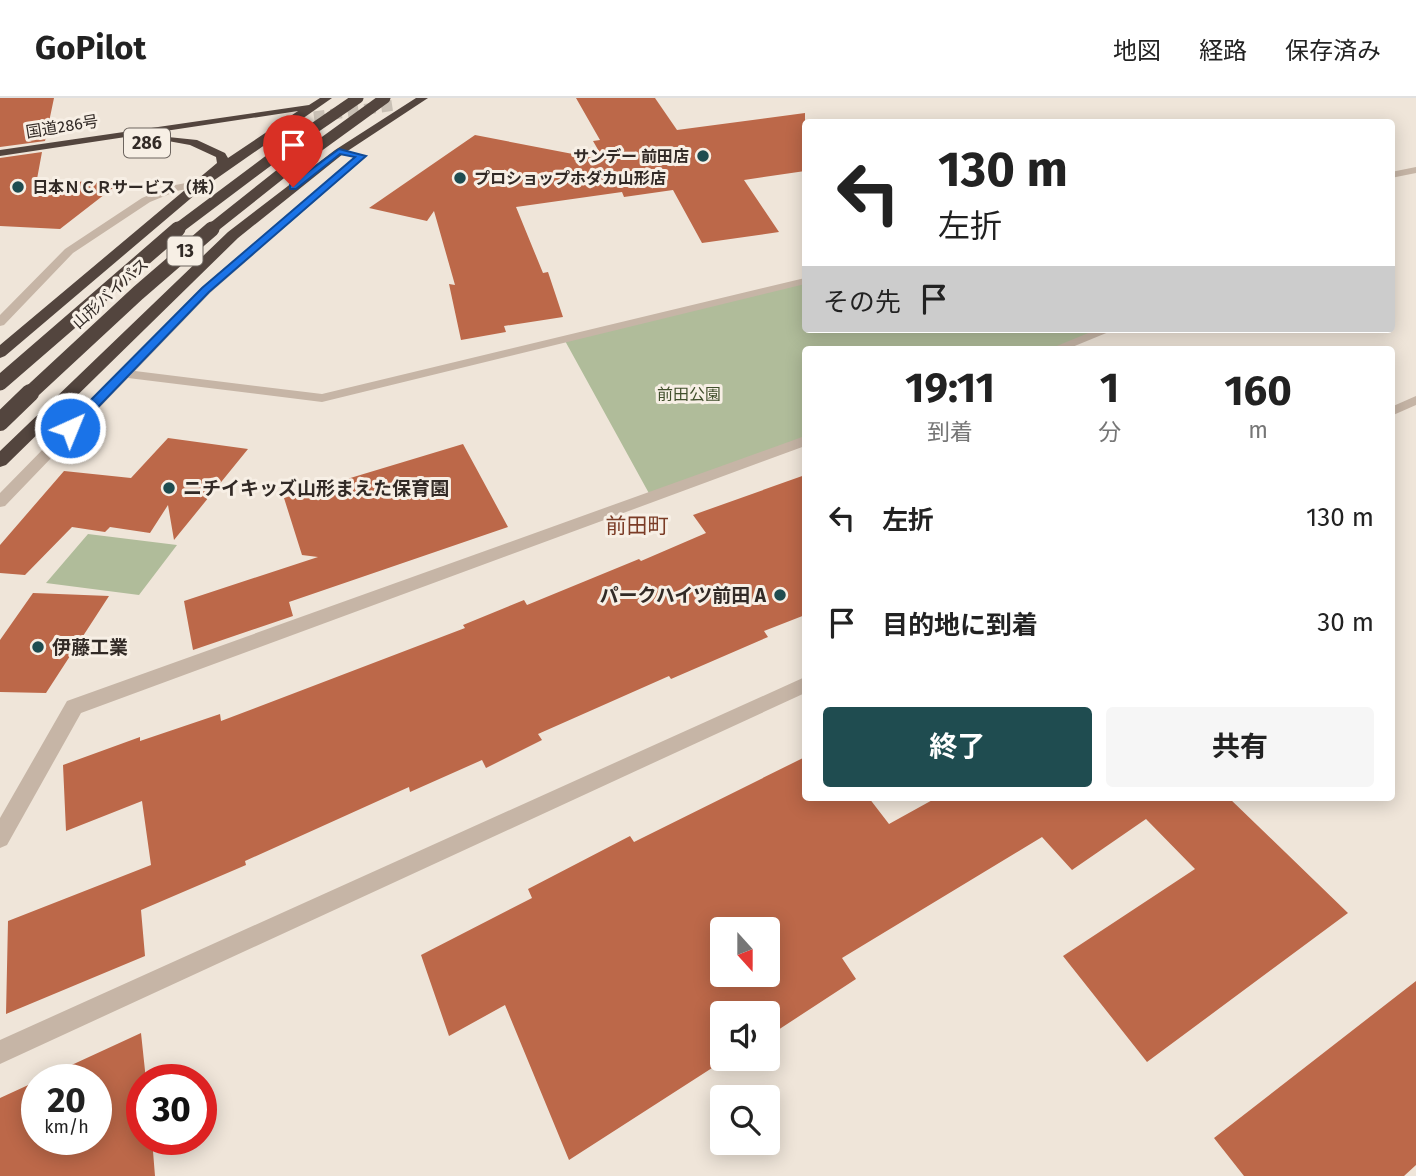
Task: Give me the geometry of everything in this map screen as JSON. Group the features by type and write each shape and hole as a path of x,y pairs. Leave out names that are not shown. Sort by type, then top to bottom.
{"highway":[{"name":"山形バイパス","path":"0,383 163,240 288,146 358,98"},
{"path":"390,101 439,98"},
{"name":"国道286号","path":"0,166 293,120 332,100"},
{"path":"0,461 233,235 339,152 420,100"},
{"name":"山形バイパス","path":"0,422 93,331 201,237 282,172 390,101"},
{"name":"国道286号","path":"0,153 314,111"},
{"path":"0,354 137,237 211,178 293,120"},
{"path":"173,139 210,147 221,155 223,163 211,178"}],"street":[{"path":"0,502 206,290 362,156 339,152"},
{"path":"1395,174 1416,170"},
{"path":"0,322 69,251 146,200 174,188 211,178"},
{"path":"123,373 321,398 802,282"},
{"path":"1064,346 1099,333"},
{"path":"1395,410 1416,400"},
{"path":"0,838 74,706 802,442"},
{"path":"0,1052 802,686"}],"green space":[{"name":"前田公園","path":"802,282 802,333 1099,333 1063,346 802,346 802,441 651,497 564,339"},
{"path":"88,534 177,545 139,595 46,583"}],"building":[{"path":"0,98 54,98 45,141 0,147"},
{"path":"576,98 655,98 677,130 805,113 805,119 802,119 802,171 744,180 779,232 702,243 673,190 624,197 622,192 516,207 543,273 548,272 563,317 504,326 506,332 461,340 449,284 455,285 434,211 427,221 369,208 475,135 604,160 593,141 600,140"},
{"path":"42,152 37,179 118,184 60,229 0,226 0,158"},
{"path":"168,438 248,449 174,540 168,505 150,533 110,527 105,532 72,527 25,575 0,573 0,545 64,471 131,478"},
{"path":"463,444 508,527 289,602 293,616 193,650 184,601 318,557 302,555 284,498"},
{"path":"802,476 802,616 764,631 768,637 671,679 669,676 538,734 542,740 486,768 482,760 410,792 409,787 245,861 246,865 141,910 145,956 6,1014 8,921 151,865 142,801 66,831 63,765 140,737 140,741 220,714 221,721 465,628 463,625 524,600 527,605 639,559 641,561 706,533 693,515"},
{"name":"伊藤工業","path":"33,593 109,596 46,693 0,692 0,640"},
{"path":"802,758 802,801 871,801 889,824 931,801 1232,801 1348,913 1147,1062 1063,956 1195,869 1146,819 1072,870 1042,837 842,958 856,979 780,1029 780,1001 710,1001 710,1069 569,1160 505,1005 449,1036 421,955 532,898 528,889 630,836 634,842"},
{"path":"1416,981 1416,1165 1404,1176 1244,1176 1214,1138"},
{"path":"141,1033 144,1064 126,1064 126,1155 153,1155 155,1176 0,1176 0,1098 21,1088 21,1155 112,1155 112,1064 74,1064"}],"tunnel":[{"path":"314,117 395,105"}],"place":[{"name":"サンデー 前田店","path":"703,156"},
{"name":"プロショップホダカ山形店","path":"460,178"},
{"name":"日本ＮＣＲサービス（株）","path":"18,187"},
{"name":"ニチイキッズ山形まえた保育園","path":"169,488"},
{"name":"パークハイツ前田 A","path":"780,595"},
{"name":"伊藤工業","path":"38,647"}],"district":[{"name":"前田町","path":"637,526"}],"route":[{"path":"70,428 206,290 362,156 339,152 293,187"}]}
